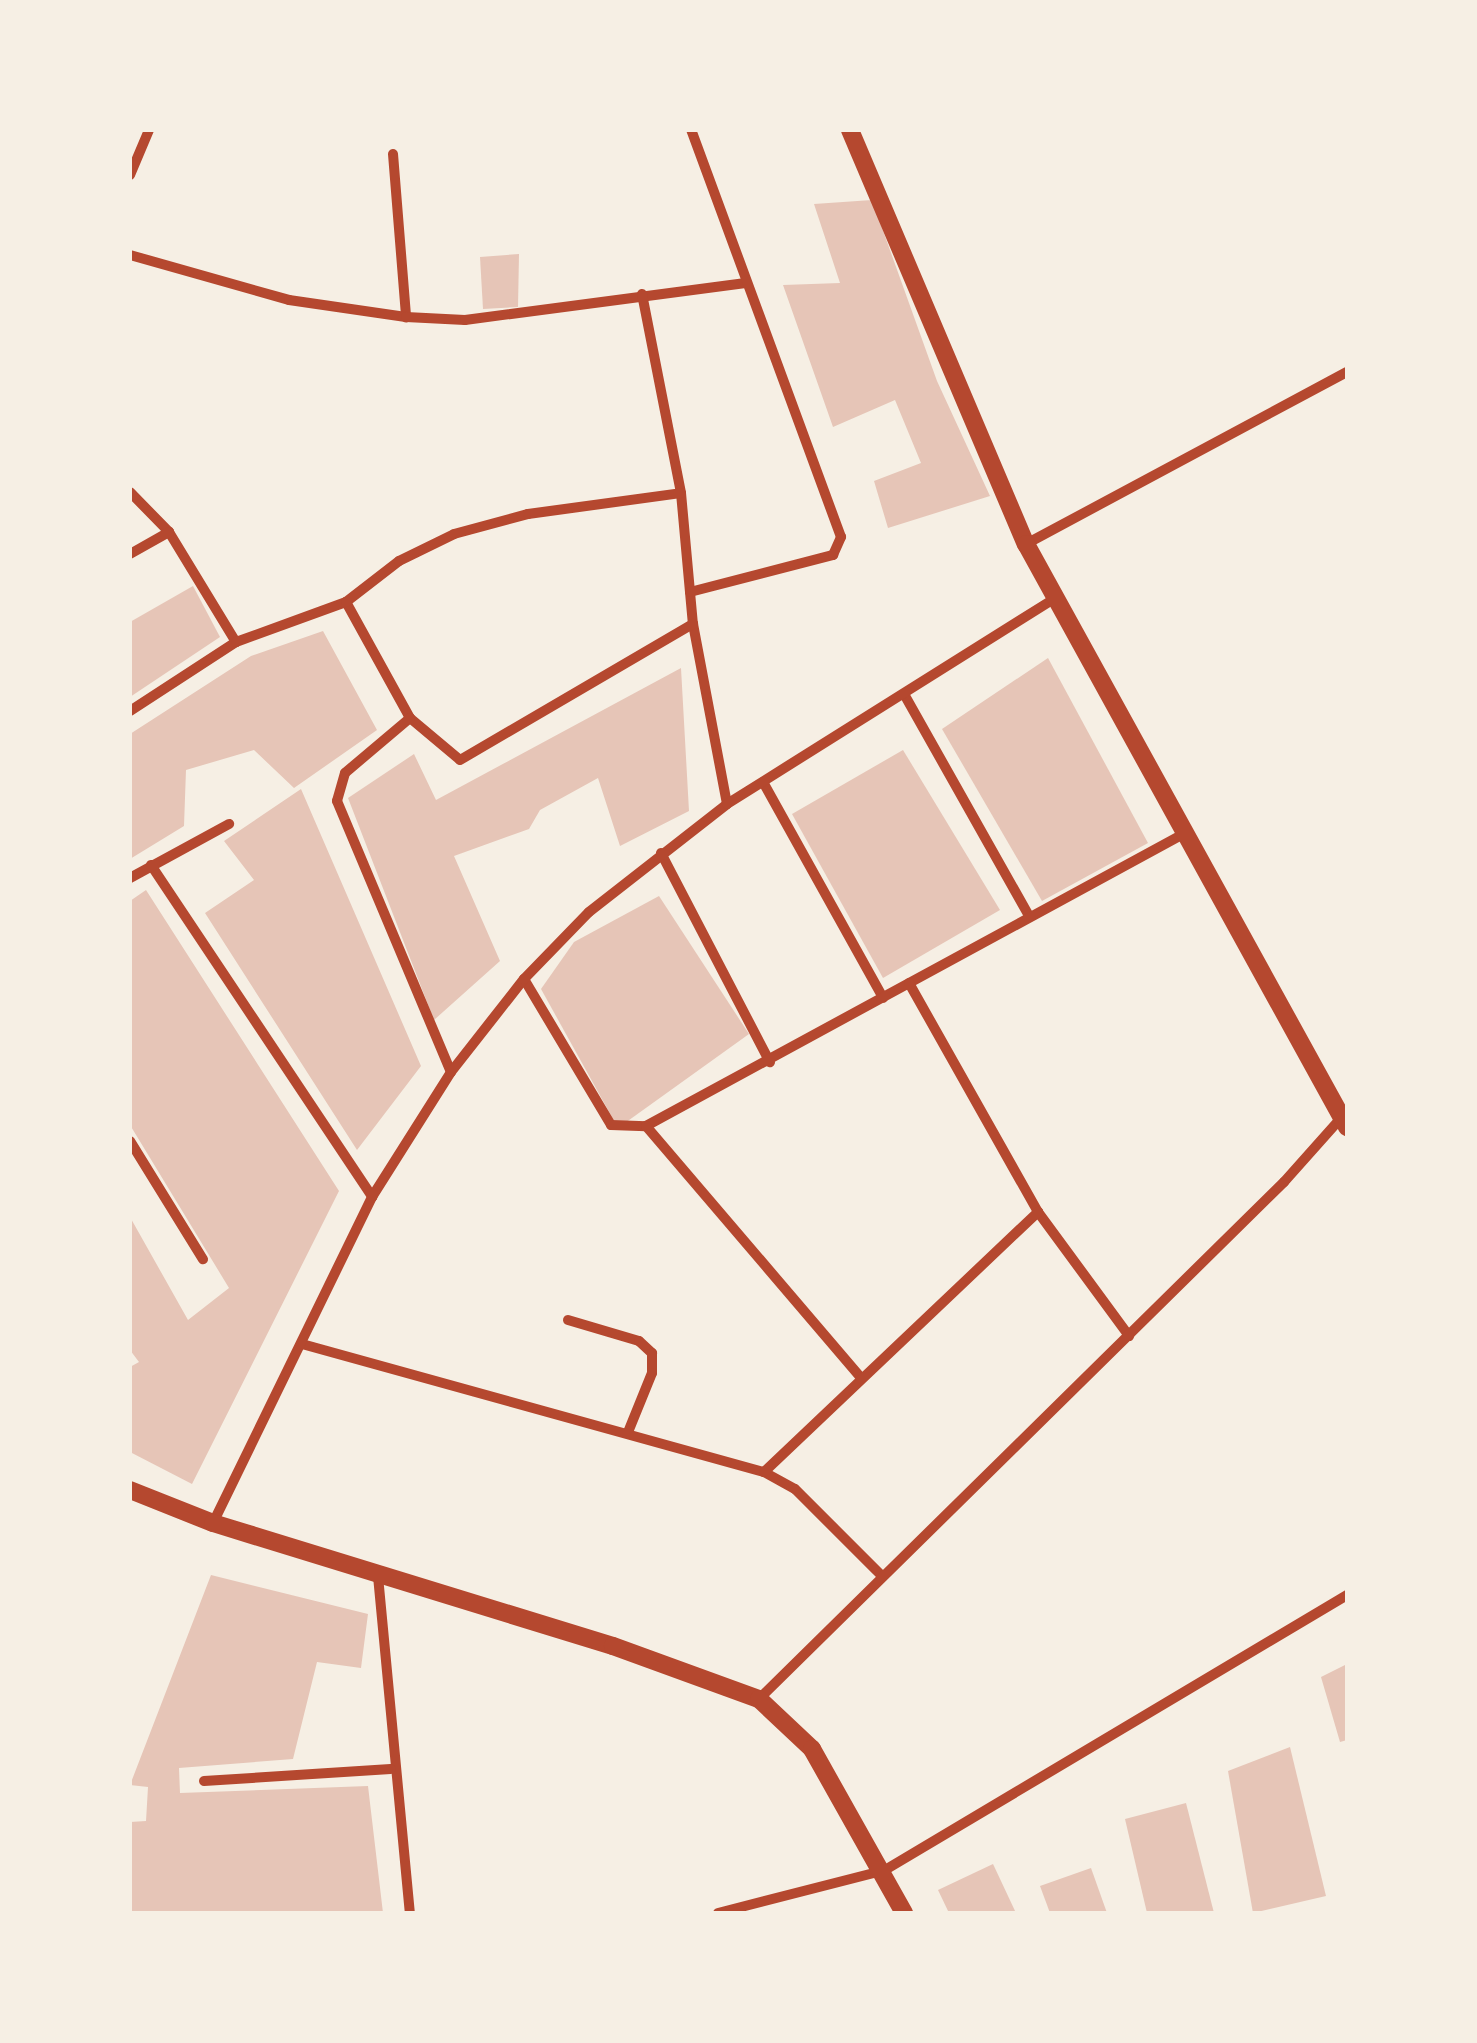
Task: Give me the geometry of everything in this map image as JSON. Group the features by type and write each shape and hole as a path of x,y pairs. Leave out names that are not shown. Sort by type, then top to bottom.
{"street":[{"path":"130,175 149,130"},
{"path":"690,592 833,555 842,536 692,130"},
{"path":"760,1698 1344,1122 1026,544 850,130"},
{"path":"393,154 406,318"},
{"path":"130,255 289,300 406,318 465,320 746,283"},
{"path":"642,294 681,493 693,624 726,804"},
{"path":"1026,544 1347,372"},
{"path":"130,492 169,532 236,642"},
{"path":"130,711 236,642 346,602 399,561 454,534 528,514 681,493"},
{"path":"130,554 169,532"},
{"path":"213,1523 372,1197 451,1072 524,980 589,912 726,804 1054,600"},
{"path":"346,602 410,718 450,758 471,758 693,624"},
{"path":"904,694 1029,916"},
{"path":"410,718 345,773 337,801 451,1072"},
{"path":"763,782 883,998"},
{"path":"130,878 229,824"},
{"path":"524,980 606,1119 618,1129 646,1126 1187,832"},
{"path":"661,853 770,1062"},
{"path":"151,865 372,1197"},
{"path":"909,983 1038,1212 1129,1336"},
{"path":"646,1126 861,1378"},
{"path":"130,1141 203,1259"},
{"path":"764,1472 1038,1212"},
{"path":"568,1320 639,1340 652,1353 652,1373 628,1432"},
{"path":"302,1344 764,1472 795,1489 882,1575"},
{"path":"130,1490 213,1523 613,1646 760,1698 812,1750 884,1870 904,1913"},
{"path":"378,1576 392,1769 410,1913"},
{"path":"718,1913 884,1870 1347,1595"},
{"path":"204,1782 392,1769"}],"building":[{"path":"872,200 937,381 990,496 888,528 874,481 921,463 895,400 833,427 783,285 840,283 814,204"},
{"path":"519,254 518,307 483,309 480,257"},
{"path":"193,586 220,637 130,697 130,622"},
{"path":"323,631 377,730 294,788 254,750 186,770 184,826 130,859 130,734 251,656"},
{"path":"1048,658 1148,843 1042,901 942,729"},
{"path":"681,668 689,811 620,846 598,778 540,810 529,829 454,856 500,961 434,1020 348,798 414,754 436,800"},
{"path":"903,750 1000,910 883,978 792,814"},
{"path":"301,789 421,1066 357,1150 205,913 254,880 224,841"},
{"path":"146,890 339,1191 192,1484 130,1452 130,1367 139,1362 130,1350 130,1217 188,1320 229,1288 130,1125 130,901"},
{"path":"659,896 749,1034 618,1128 541,989 574,942"},
{"path":"211,1575 368,1614 361,1668 317,1662 293,1759 179,1768 180,1793 368,1786 383,1913 130,1913 130,1822 146,1821 148,1787 130,1785"},
{"path":"1347,1664 1347,1740 1340,1742 1321,1677"},
{"path":"1290,1747 1326,1896 1253,1913 1228,1771"},
{"path":"1186,1803 1214,1913 1147,1913 1125,1819"},
{"path":"993,1864 1016,1913 949,1913 938,1890"},
{"path":"1091,1868 1107,1913 1050,1913 1040,1886"}]}
